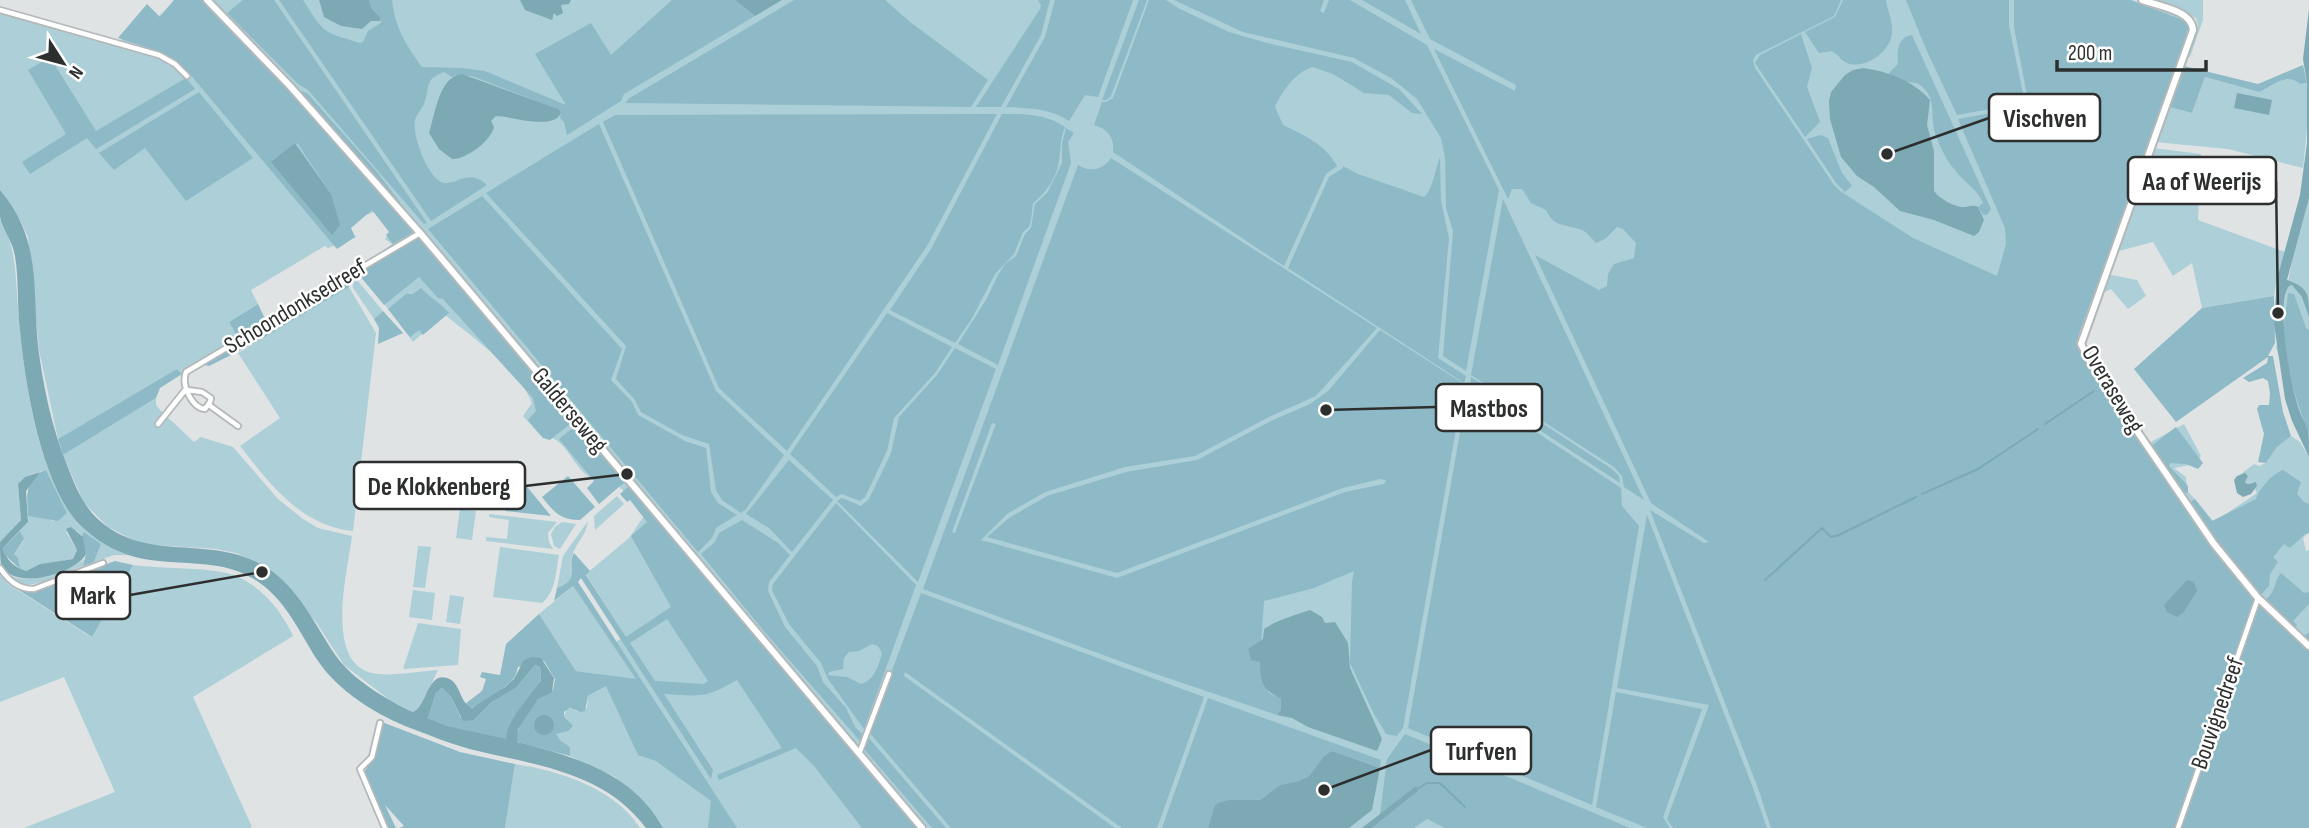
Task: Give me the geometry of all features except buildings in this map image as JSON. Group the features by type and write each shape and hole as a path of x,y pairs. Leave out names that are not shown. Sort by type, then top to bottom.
{"street":[{"name":"Galderseweg","path":"207,0 290,86 420,233 922,828"},
{"name":"Overaseweg","path":"2142,0 2187,17 2193,23 2193,30 2081,344 2090,362 2214,544 2258,598 2309,646"},
{"path":"0,10 159,55 175,64 187,76"},
{"name":"Schoondonksedreef","path":"158,424 187,389 184,378 186,372 420,233"},
{"path":"187,389 208,395 211,400 209,405 204,410 200,409 187,389"},
{"path":"209,405 238,426"},
{"path":"0,568 14,584 34,589 103,563"},
{"name":"Bouvignedreef","path":"2178,828 2258,598"},
{"path":"859,754 889,674"},
{"path":"380,723 372,757 360,769 385,828"}],"shaded area":[{"path":"174,0 203,0 288,87 415,231 393,244 386,235 389,232 372,210 351,228 355,237 337,249 189,73 164,56 118,38 147,4 160,17","holes":["295,143 331,194 272,163"]},
{"path":"175,0 2133,0 2190,21 2073,337 2149,443 2184,424 2201,456 2195,464 2174,468 2186,477 2187,490 2214,522 2257,493 2257,486 2252,482 2248,484 2245,481 2248,476 2241,474 2254,464 2259,466 2266,463 2277,447 2291,436 2300,442 2309,457 2309,532 2303,538 2306,551 2309,550 2309,828 663,828 615,777 570,756 570,747 556,737 558,732 568,731 567,718 564,716 567,709 576,711 587,708 588,696 599,690 599,674 576,671 539,614 573,586 613,644 625,636 586,574 629,538 644,516 619,486 587,476 561,444 548,436 540,435 523,416 532,403 516,378 494,354 444,314 413,342 356,272 392,244 385,239 391,231 374,212 346,223 356,237 328,248 325,246 251,290 258,304 229,322 238,338 182,374 176,370 58,439 39,350 28,237 0,190 0,13 157,57 175,67 184,76 189,72 173,53 121,41 145,7 158,17"},
{"path":"243,0 274,0 427,223 424,224 308,90 298,84 227,13"},
{"path":"279,0 303,0 325,30 360,43 368,31 381,23 381,18 372,9 369,0 392,0 402,36 422,67 485,71 566,105 535,54 591,23 611,55 672,0 735,0 755,16 624,94 621,101 567,135 564,122 560,118 561,113 557,109 472,76 452,77 444,72 434,77 429,83 424,104 415,120 418,143 425,161 433,175 443,183 472,177 487,185 431,221"},
{"path":"319,0 369,0 372,9 381,18 380,21 371,21 362,29 341,26 324,17"},
{"path":"520,0 571,0 569,4 561,5 563,13 557,16 554,13 552,20 525,10"},
{"path":"735,0 782,0 755,16"},
{"path":"794,0 885,0 988,80 971,107 626,103 628,99"},
{"path":"1038,0 1050,0 1041,35 1001,107 976,107 1040,9"},
{"path":"1055,0 1133,0 1098,97 1085,95 1069,121 1047,111 1006,107 1045,37"},
{"path":"1139,0 1147,0 1111,96 1102,100"},
{"path":"1149,0 1166,0 1229,32 1352,62 1399,89 1422,114 1412,113 1389,95 1364,93 1333,74 1312,67 1290,83 1275,107 1283,125 1321,146 1337,166 1326,174 1284,266 1113,152 1113,142 1109,134 1094,125 1102,102 1113,98"},
{"path":"1174,0 1324,0 1320,11 1324,13 1329,0 1350,0 1427,45 1499,190 1466,371 1443,356 1453,231 1446,208 1445,157 1441,138 1417,99 1391,78 1354,58 1243,32"},
{"path":"1362,0 1405,0 1421,34"},
{"path":"1411,0 1841,0 1834,16 1756,55 1753,60 1755,68 1840,191 1913,238 1997,276 2006,244 2005,228 1958,119 2029,106 2014,27 2014,0 2130,0 2188,22 2191,31 2078,337 2150,447 2176,427 2203,463 2198,469 2186,464 2170,463 2169,466 2188,486 2188,492 2182,494 2189,503 2195,499 2212,521 2256,499 2267,482 2283,470 2301,482 2297,494 2309,504 2309,533 2290,548 2284,544 2273,557 2278,562 2270,574 2269,586 2260,596 2264,600 2271,594 2281,573 2304,593 2309,592 2309,604 2293,621 2297,625 2294,629 2301,637 2309,633 2309,828 1771,828 1650,510 1704,543 1709,542 1651,503 1535,255 1599,290 1607,286 1608,274 1614,264 1634,258 1636,243 1623,229 1617,227 1605,239 1596,243 1584,231 1553,220 1546,210 1531,203 1522,189 1512,189 1508,199 1434,49 1515,91 1516,85 1430,39"},
{"path":"1843,0 1886,0 1892,35 1885,49 1873,60 1858,64 1848,63 1832,51 1819,53 1805,32 1835,17"},
{"path":"1906,0 2009,0 2009,26 2025,103 1957,115"},
{"path":"2153,0 2203,0 2203,20 2190,57 2187,57 2198,25 2196,18"},
{"path":"2309,9 2309,198 2287,280 2304,289 2309,303 2309,317 2302,297 2292,285 2289,286 2285,296 2284,327 2292,383 2308,430 2309,457 2285,399 2274,324 2277,279 2300,195 2307,143 2307,83 2303,59"},
{"path":"1801,34 1812,68 1807,87 1820,122 1805,137 1755,63 1760,55"},
{"path":"1912,35 1991,209 1987,215 1983,215 1978,207 1983,203 1974,189 1958,174 1942,149 1934,128 1929,95 1917,83 1890,76 1889,73 1898,64 1901,42"},
{"path":"50,57 96,131 186,78 195,89 96,149 87,138 30,174 22,162 66,134 28,70"},
{"path":"2303,65 2307,83 2300,84 2289,79 2259,92 2205,77 2192,113 2169,107 2184,66 2258,84"},
{"path":"1863,68 1900,78 1916,87 1930,100 1927,125 1934,151 1934,191 1953,205 1978,207 1984,220 1979,232 1974,236 1934,220 1900,211 1874,187 1857,176 1841,157 1830,119 1831,92 1845,75"},
{"path":"462,74 558,109 561,113 557,118 541,122 496,116 491,121 494,127 492,132 483,144 464,156 452,159 439,149 429,133 443,89 454,76"},
{"path":"2205,77 2259,92 2289,79 2300,84 2307,83 2307,129 2303,168 2228,149 2155,142 2169,107 2192,113"},
{"path":"297,89 308,94 378,173 419,228"},
{"path":"199,92 253,158 186,201 145,148 114,170 99,153"},
{"path":"2237,93 2272,100 2269,115 2234,108"},
{"path":"997,114 927,246 787,451 719,388 603,122 615,115"},
{"path":"1002,114 1043,117 1065,127 1058,166 1050,184 1033,203 1029,227 1023,232 1014,254 995,274 971,320 955,343 890,310 931,249"},
{"path":"599,124 716,391 784,455 741,513 722,500 716,490 709,444 682,435 641,412 635,400 616,379 626,346 486,193"},
{"path":"1066,128 1074,133 1068,142 1071,163 998,365 958,344 986,300 998,275 1005,264 1016,256 1025,234 1031,228 1035,204 1047,193 1062,163 1062,143"},
{"path":"1821,135 1828,138 1842,173 1852,186 1845,192 1807,139"},
{"path":"295,143 331,194 340,225 332,235 271,162"},
{"path":"2153,148 2201,154 2198,220 2285,252 2274,296 2202,308 2192,263 2173,276 2153,242 2115,252"},
{"path":"1440,157 1441,201 1449,238 1438,358 1466,376 1464,383 1288,268 1329,177 1343,166 1358,174 1424,197 1432,184"},
{"path":"1111,158 1377,328 1316,396 1195,456 1125,467 1045,492 1007,514 981,540 1117,578 1345,492 1384,484 1386,480 1380,479 1343,488 1117,573 987,537 1009,518 1047,496 1126,472 1197,460 1310,404 1328,391 1380,330 1464,384 1403,728 1397,736 1386,734 1350,663 1354,571 1314,588 1264,601 1260,661 1269,693 1281,699 1281,710 1277,715 1147,671 923,589 1078,165 1092,169 1100,168","holes":["992,423 996,424 955,533 952,532"]},
{"path":"2309,188 2309,447 2276,348 2293,255"},
{"path":"0,190 23,227 29,246 40,361 57,436 80,494 99,520 119,534 140,542 229,553 251,560 273,572 292,590 343,665 371,688 413,712 418,709 435,680 452,680 465,702 472,708 514,679 524,660 541,658 554,678 552,692 538,699 518,729 517,742 581,761 618,780 650,809 663,828 646,828 630,810 591,783 548,767 453,744 372,710 347,692 325,670 278,599 260,583 244,574 209,565 136,557 108,546 79,524 54,484 37,432 22,352 15,256 0,217","holes":["535,665 540,667 541,680 514,716 506,739 448,726 428,718 436,693 442,688 451,697 463,721 474,720 492,702 516,688"]},
{"path":"482,196 622,349 611,380 632,402 638,415 685,441 706,448 711,492 718,503 737,515 716,528 712,538 698,552 428,229"},
{"path":"1503,199 1644,500 1624,487 1622,476 1614,467 1471,375"},
{"path":"0,219 10,240 14,262 20,332 34,421 52,478 64,503 78,523 101,542 127,555 114,555 94,562 101,544 85,533 82,536 77,531 66,532 77,550 73,559 40,564 26,571 20,569 14,554 24,540 20,531 28,522 28,516 53,521 67,513 46,470 34,473 18,485 21,520 0,542"},
{"path":"419,235 575,420 550,440 543,438 528,420 536,411 533,398 443,299 438,298 419,277 384,305 356,271"},
{"path":"352,274 383,311 374,319 353,288"},
{"path":"2107,274 2137,280 2146,296 2128,309 2111,289 2099,295"},
{"path":"348,277 349,287 255,343 209,366 204,365"},
{"path":"349,287 376,333 353,531 334,527 302,512 275,488 240,446 280,418 238,353"},
{"path":"421,288 449,313 423,335 419,330 410,337 388,309 406,294 413,294"},
{"path":"2288,293 2294,294 2309,330 2309,432 2300,410 2284,342"},
{"path":"2274,296 2275,343 2268,356 2273,356 2283,412 2291,436 2277,447 2266,463 2258,462 2264,434 2257,409 2259,405 2269,405 2268,381 2263,378 2249,382 2243,378 2267,363 2268,357 2176,422 2134,369 2202,308"},
{"path":"258,304 266,321 238,338 229,322"},
{"path":"383,311 403,333 378,344 379,328 374,319"},
{"path":"887,313 952,347 935,373 894,418 887,451 865,497 860,501 842,494 836,497 790,454"},
{"path":"955,348 996,369 918,582 837,501 842,498 861,506 869,499 891,453 899,417 937,375"},
{"path":"177,369 182,374 160,388 156,398 63,455 58,439"},
{"path":"1471,377 1612,469 1619,476 1620,483 1470,384"},
{"path":"1468,387 1621,488 1622,506 1639,526 1592,805 1408,728"},
{"path":"156,398 156,405 160,410 194,442 201,437 233,447 278,499 303,519 318,528 352,536 342,611 347,649 355,663 375,674 438,670 419,710 413,712 391,701 344,665 316,622 259,563 236,553 216,549 141,544 108,527 84,503 63,455"},
{"path":"578,424 626,481 599,504 587,488 594,481 559,439"},
{"path":"789,460 833,500 792,552 769,528 746,514"},
{"path":"428,461 441,463 437,494 424,492"},
{"path":"46,470 67,513 58,521 28,516 27,495 30,483"},
{"path":"510,471 515,472 551,516 505,511"},
{"path":"40,472 26,491 28,522 3,548 6,556 14,565 26,571 40,564 73,559 77,550 66,529 71,527 83,537 86,554 70,568 57,573 44,577 17,577 7,572 1,564 0,542 21,520 18,484 25,477"},
{"path":"2245,473 2248,476 2245,482 2256,482 2257,486 2251,494 2243,497 2237,493 2234,480"},
{"path":"568,476 595,507 580,520 567,519 558,514 542,497"},
{"path":"630,485 919,828 862,828 814,766 796,748 719,780 717,775 782,748 737,680 702,695 664,694 713,770 711,779 581,578 578,582 737,828 708,828 711,801 656,761 638,755 606,686 588,696 585,711 570,708 564,712 564,716 573,726 568,731 556,734 570,747 570,756 517,742 520,725 527,713 539,698 553,690 555,679 544,661 518,667 514,678 506,686 480,704 470,708 465,704 482,691 486,679 480,677 482,672 500,675 506,644 539,614 576,671 636,679 573,586 554,601 557,588 571,577 574,553 590,571 586,575 626,637 671,607 631,536 647,522 630,500 627,502 620,494","holes":["667,619 708,681 704,684 655,681 630,643"]},
{"path":"617,496 624,504 595,530 594,516"},
{"path":"836,503 916,585 864,729 828,679 821,663 789,624 772,590 773,584","holes":["872,644 878,646 882,653 873,676 866,682 861,684 847,677 828,675 829,672 843,669 844,658 849,652 859,651"]},
{"path":"460,509 476,511 472,540 456,538"},
{"path":"489,514 557,522 548,533 553,549 486,541 486,537 507,539 509,520 489,517"},
{"path":"1647,515 1767,828 1673,828 1667,819 1709,705 1617,688"},
{"path":"742,520 778,543 790,555 769,582 768,591 785,627 817,666 823,682 846,708 855,727 862,734 860,741 701,554 715,542 719,533"},
{"path":"588,521 573,552 570,579 557,588 563,556"},
{"path":"562,522 576,524 560,549 554,546 551,534"},
{"path":"20,531 24,539 14,554 18,558 20,569 5,555 3,548"},
{"path":"84,532 101,544 94,562 83,566 86,554 82,536"},
{"path":"418,546 431,547 425,588 413,587"},
{"path":"500,547 559,555 553,587 542,603 493,597"},
{"path":"84,559 83,566 52,579 26,585 17,583 4,569 10,575 25,579 43,577 63,571"},
{"path":"115,561 133,565 92,637 17,589 34,591"},
{"path":"133,565 211,570 234,575 256,588 274,605 293,636 193,697 252,827 250,828 24,828 115,792 64,677 0,702 0,575 8,584 91,637"},
{"path":"2187,580 2194,582 2197,591 2183,613 2177,617 2167,612 2164,605"},
{"path":"413,590 435,593 432,620 409,617"},
{"path":"921,593 1204,697 1157,828 1122,828 905,672 904,676 1115,828 951,828 869,732"},
{"path":"450,595 464,597 460,624 446,622"},
{"path":"1310,610 1322,617 1325,623 1335,622 1348,643 1350,668 1382,739 1377,751 1308,727 1292,718 1277,715 1281,710 1281,699 1266,688 1260,662 1251,660 1248,649 1263,639 1264,629"},
{"path":"418,623 461,629 458,665 403,669"},
{"path":"535,665 540,667 541,680 510,725 507,740 448,726 428,718 436,693 442,688 451,697 461,718 474,720 492,702 516,688"},
{"path":"1616,692 1702,709 1663,817 1670,828 1647,828 1596,807"},
{"path":"1208,698 1381,760 1380,768 1332,751 1324,756 1309,776 1280,785 1260,800 1214,807 1208,828 1162,828"},
{"path":"540,715 548,715 554,725 548,735 540,735 534,729 534,721"},
{"path":"382,722 460,752 515,764 505,828 399,828 404,826 385,805 396,828 387,828 364,773 371,760"},
{"path":"1405,734 1630,828 1445,828 1427,819 1414,828 1372,828 1418,791 1416,787 1380,815 1387,759"},
{"path":"868,737 946,828 932,828 864,749"},
{"path":"1332,751 1380,768 1372,810 1349,828 1208,828 1214,807 1218,803 1229,800 1260,800 1280,785 1309,776 1324,756"},
{"path":"515,764 550,771 601,792 629,814 640,828 505,828"},
{"path":"1416,786 1418,791 1372,828 1362,828"}],"waterway":[{"path":"2045,424 2094,391"},
{"path":"1922,494 1978,469 2038,429"},
{"path":"1765,580 1822,528 1831,537 1839,535 1916,497"},
{"path":"1417,789 1427,783 1440,783 1465,807"}],"place":[{"name":"Vischven","path":"1887,154"},
{"name":"Aa of Weerijs","path":"2278,313"},
{"name":"Mastbos","path":"1326,410"},
{"name":"De Klokkenberg","path":"627,474"},
{"name":"Mark","path":"262,572"},
{"name":"Turfven","path":"1324,790"}]}
